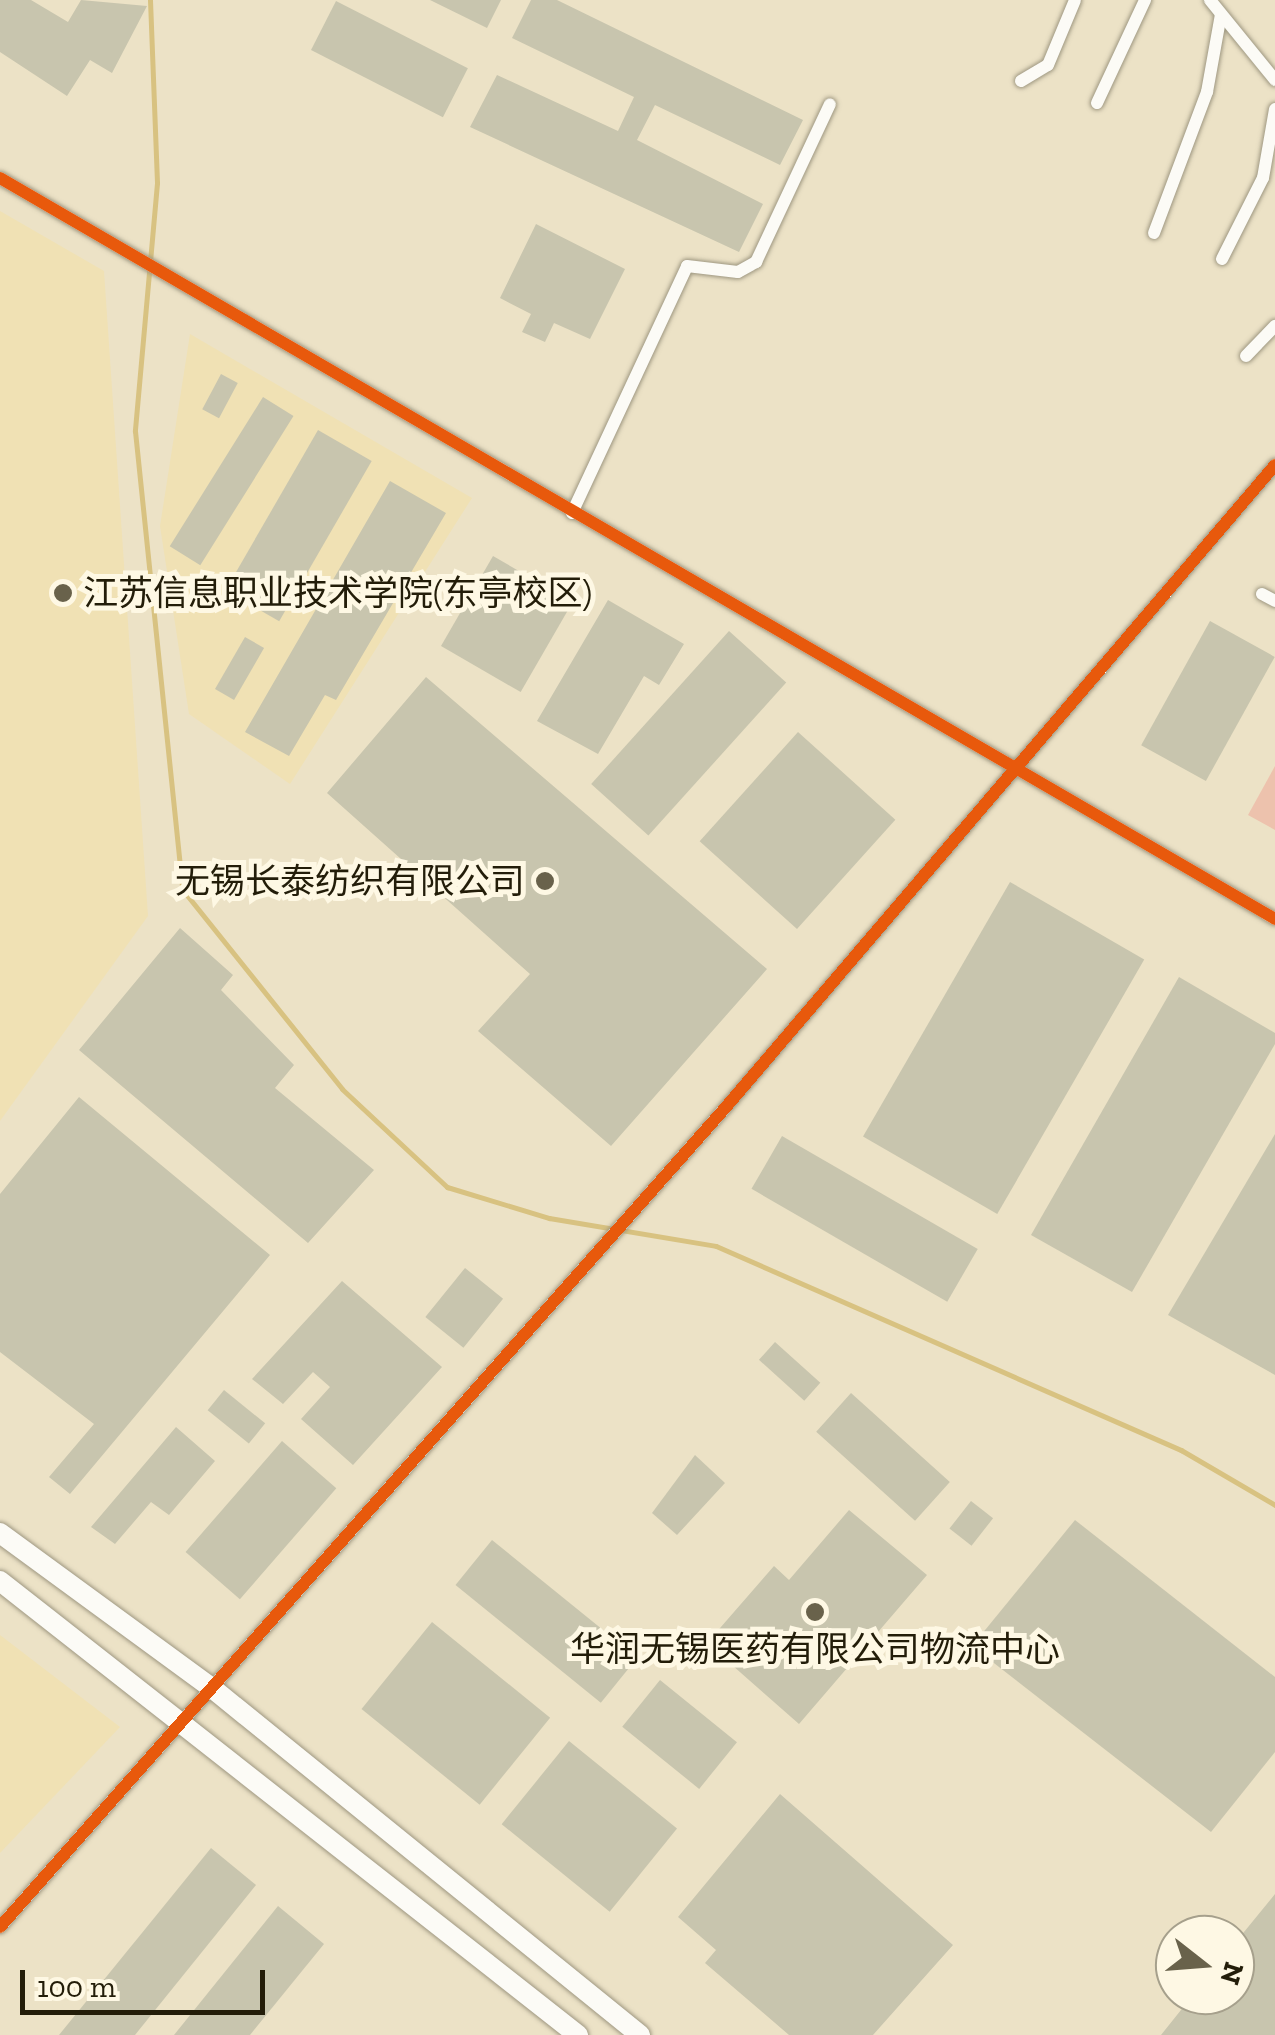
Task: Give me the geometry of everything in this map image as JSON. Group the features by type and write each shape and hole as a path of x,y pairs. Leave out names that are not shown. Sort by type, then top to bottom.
{"main road":[{"path":"0,1532 212,1688 640,2035"},
{"path":"0,1581 578,2035"}],"street":[{"path":"1021,81 1048,65 1075,0"},
{"path":"1097,103 1145,0"},
{"path":"1210,0 1275,80"},
{"path":"1154,234 1207,92 1221,14"},
{"path":"572,513 687,266 738,272 756,262 830,104"},
{"path":"1222,258 1263,178 1275,109"},
{"path":"0,178 1275,919"},
{"path":"1246,356 1275,326"},
{"path":"0,1928 1015,769 1275,465"}],"shaded area":[{"name":"江苏信息职业技术学院(东亭校区)","path":"0,211 104,271 148,916 0,1121"},
{"path":"190,334 472,498 290,784 189,714 160,526"},
{"path":"1275,766 1275,830 1248,815"},
{"path":"0,1635 120,1727 0,1853"}],"building":[{"path":"0,0 31,0 68,22 81,0 147,6 112,73 90,60 67,96 0,52"},
{"path":"430,0 501,0 487,28"},
{"path":"531,0 557,0 803,120 780,165 655,105 637,140 763,204 739,252 470,127 497,75 618,131 634,97 512,38"},
{"path":"336,1 468,68 443,117 311,50"},
{"path":"536,224 625,269 590,339 554,323 545,342 522,332 531,314 500,298"},
{"path":"221,374 238,383 219,418 202,409"},
{"path":"263,397 294,416 200,565 170,546"},
{"path":"318,430 372,461 279,621 226,590"},
{"path":"390,481 446,513 336,700 325,695 289,756 245,732"},
{"path":"493,556 573,602 521,692 441,646"},
{"path":"608,600 684,644 659,685 644,676 598,754 537,721"},
{"path":"1210,621 1275,657 1206,781 1141,745"},
{"path":"729,631 786,683 648,836 591,784"},
{"path":"245,637 264,648 234,700 215,689"},
{"name":"无锡长泰纺织有限公司","path":"426,677 767,969 611,1146 478,1031 530,974 327,793"},
{"path":"798,732 895,820 797,929 700,841"},
{"path":"1010,882 1144,960 997,1214 863,1137"},
{"path":"180,928 233,975 221,990 294,1065 275,1088 374,1170 308,1243 79,1050"},
{"path":"1179,977 1275,1033 1275,1044 1132,1292 1031,1235"},
{"path":"79,1097 270,1255 70,1494 49,1477 94,1424 0,1352 0,1194"},
{"path":"1275,1134 1275,1375 1168,1315"},
{"path":"782,1136 978,1249 947,1302 752,1189"},
{"path":"465,1268 503,1299 463,1348 425,1317"},
{"path":"342,1281 442,1367 353,1465 301,1419 330,1387 313,1372 283,1404 252,1379"},
{"path":"775,1342 820,1383 804,1401 759,1360"},
{"path":"224,1390 265,1423 249,1444 208,1410"},
{"path":"851,1393 950,1482 915,1521 816,1432"},
{"path":"176,1427 215,1461 169,1515 151,1502 115,1544 91,1527"},
{"path":"282,1441 336,1488 240,1599 186,1552"},
{"path":"695,1455 725,1483 677,1535 652,1513"},
{"path":"971,1501 993,1518 972,1546 949,1529"},
{"name":"华润无锡医药有限公司物流中心","path":"849,1510 927,1575 799,1724 707,1643 774,1566 789,1580"},
{"path":"1075,1520 1275,1677 1275,1752 1211,1832 972,1646"},
{"path":"492,1540 637,1658 601,1703 455,1585"},
{"path":"432,1622 550,1718 480,1805 362,1709"},
{"path":"660,1680 737,1742 699,1789 622,1727"},
{"path":"569,1741 677,1828 610,1912 502,1824"},
{"path":"780,1794 953,1945 873,2035 789,2035 705,1963 716,1950 678,1917"},
{"path":"211,1848 256,1885 135,2035 59,2035"},
{"path":"1275,1894 1275,2035 1161,2035 1177,2015 1255,2015 1255,1918"},
{"path":"278,1906 324,1944 250,2035 174,2035"}],"waterway":[{"path":"150,0 157,183 135,431 182,889 342,1089 447,1187 549,1218 716,1246 1181,1450 1275,1505"}],"cycle path":[{"path":"0,178 1275,919"},
{"path":"0,1927 726,1107 1275,465"}],"place":[{"name":"江苏信息职业技术学院(东亭校区)","path":"63,593"},
{"name":"无锡长泰纺织有限公司","path":"545,881"},
{"name":"华润无锡医药有限公司物流中心","path":"815,1612"}]}
